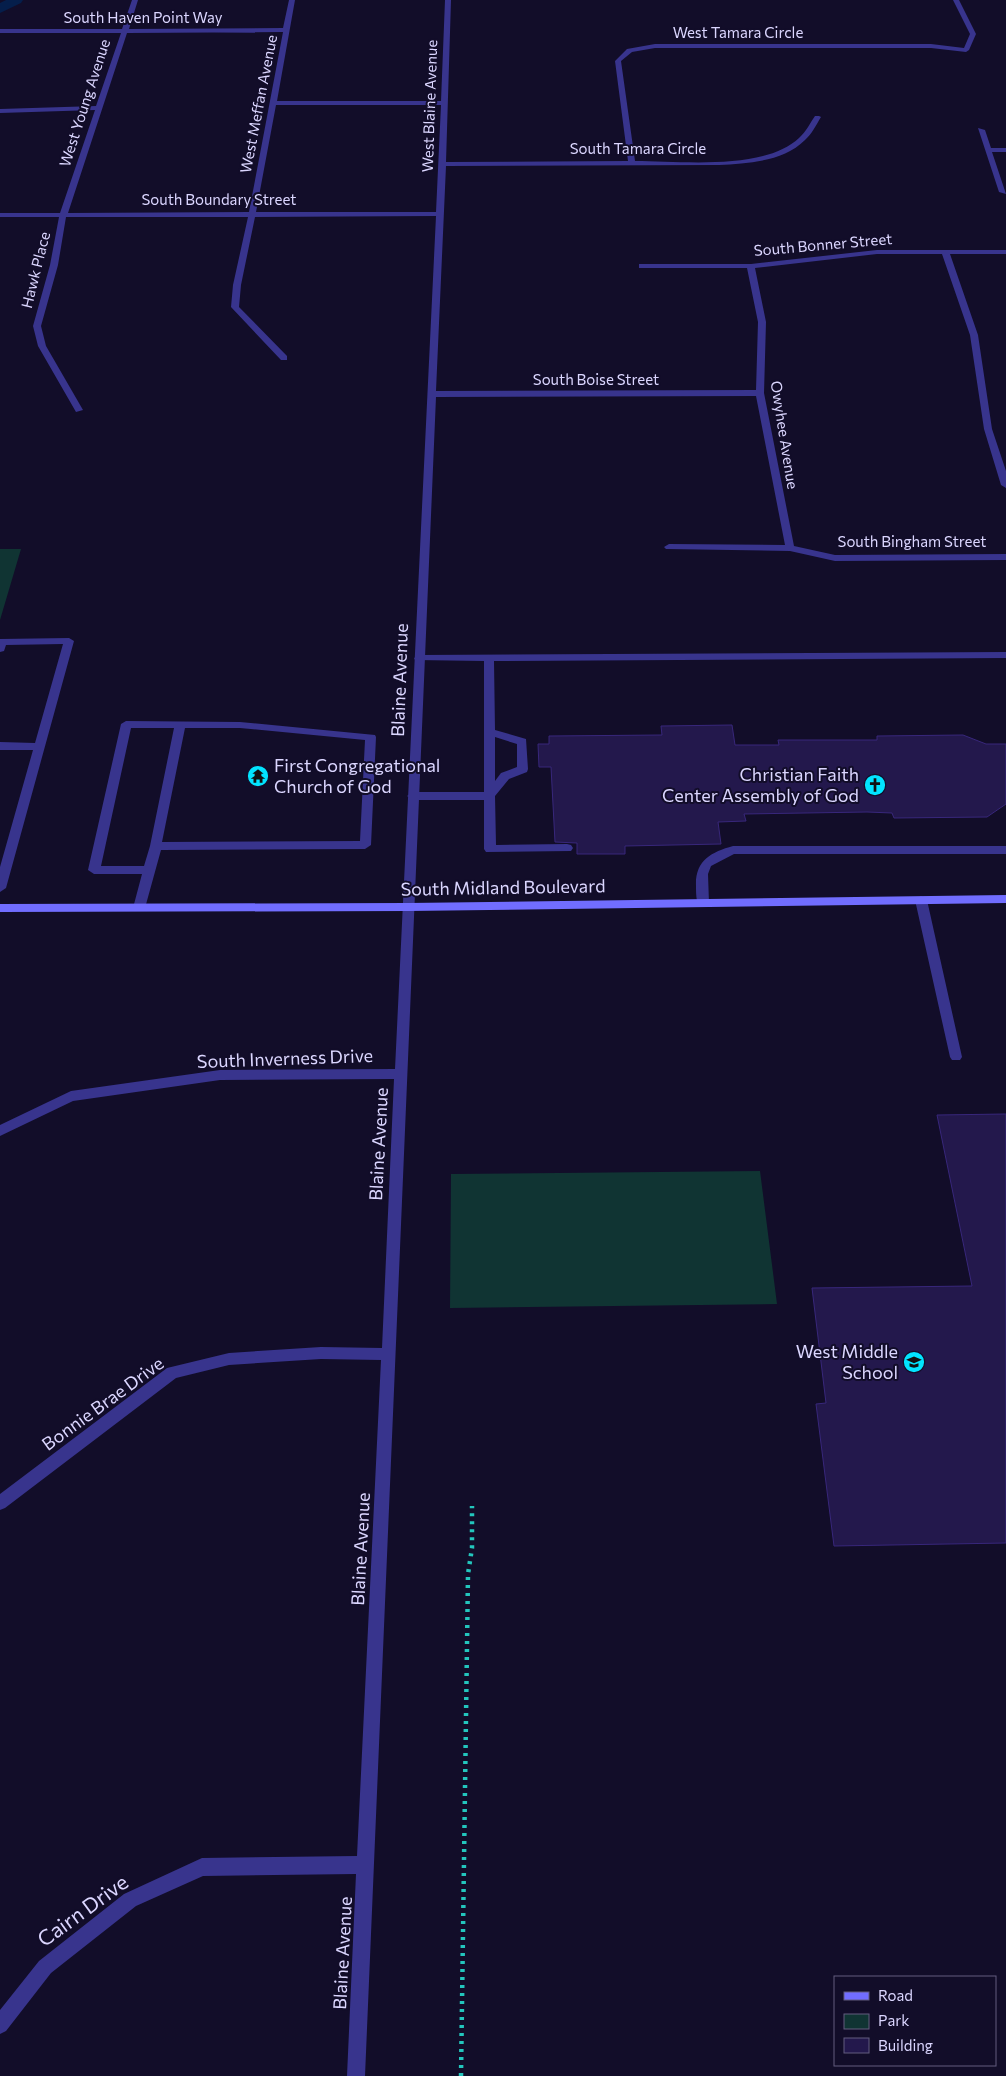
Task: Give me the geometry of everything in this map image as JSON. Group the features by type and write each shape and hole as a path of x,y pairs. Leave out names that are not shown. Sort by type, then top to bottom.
{"main road":[{"name":"South Midland Boulevard","path":"0,908 408,907 1006,900"}],"street":[{"name":"West Young Avenue","path":"63,215 134,0"},
{"name":"West Meffan Avenue","path":"284,358 235,307 237,285 292,0"},
{"name":"West Blaine Avenue","path":"439,214 448,0"},
{"name":"West Tamara Circle","path":"632,163 618,60 623,52 635,48 655,46 921,46 966,50 973,34 956,0"},
{"name":"South Haven Point Way","path":"0,31 287,30"},
{"path":"272,103 444,103"},
{"path":"0,111 98,108"},
{"name":"South Tamara Circle","path":"442,164 719,163 752,160 782,151 802,140 817,117"},
{"path":"980,130 1004,192 1006,192"},
{"path":"988,150 1006,150"},
{"name":"South Boundary Street","path":"0,215 439,214"},
{"name":"Blaine Avenue","path":"356,2076 439,214"},
{"name":"Hawk Place","path":"63,215 54,265 37,326 42,346 79,410"},
{"name":"South Bonner Street","path":"642,266 751,266 877,252 1006,252"},
{"path":"945,252 974,335 988,430 1006,485"},
{"name":"Owyhee Avenue","path":"751,266 762,322 760,393 790,548"},
{"name":"South Boise Street","path":"431,394 760,393"},
{"name":"South Bingham Street","path":"669,548 790,548 835,558 1006,557"},
{"path":"0,649 2,642 69,641 0,888"},
{"path":"419,658 1006,655"},
{"path":"489,658 490,849 567,848"},
{"path":"149,870 94,870 126,724 240,725 371,737 365,845 156,846"},
{"path":"139,908 156,846 180,725"},
{"path":"489,732 522,742 523,769 505,776 489,796"},
{"path":"0,746 39,747"},
{"path":"413,796 489,796"},
{"path":"703,903 701,876 703,868 712,857 733,850 1006,850"},
{"path":"921,900 956,1058"},
{"name":"South Inverness Drive","path":"0,1131 71,1096 220,1075 401,1074"},
{"name":"Bonnie Brae Drive","path":"0,1503 172,1373 229,1359 320,1352 389,1354"},
{"name":"Cairn Drive","path":"0,2025 45,1967 130,1900 202,1867 366,1865"}],"path":[{"path":"461,2076 468,1574 472,1548 472,1506"}],"green space":[{"path":"0,549 21,549 0,620"},
{"path":"760,1171 777,1304 450,1308 451,1174"}],"building":[{"path":"732,725 735,745 779,745 778,740 877,740 877,736 963,735 986,744 1006,744 1006,804 987,817 894,818 892,813 867,812 744,814 746,821 718,822 721,844 625,846 625,854 577,854 577,843 555,842 551,767 539,767 538,744 549,744 549,736 662,735 661,726"},
{"name":"West Middle School","path":"1006,1114 1006,1543 834,1546 816,1404 826,1403 812,1288 972,1286 937,1115"}],"waterway":[{"path":"0,9 16,0"}],"place":[{"name":"First Congregational Church of God","path":"258,776"},
{"name":"Christian Faith Center Assembly of God","path":"875,785"},
{"name":"West Middle School","path":"914,1362"}]}
